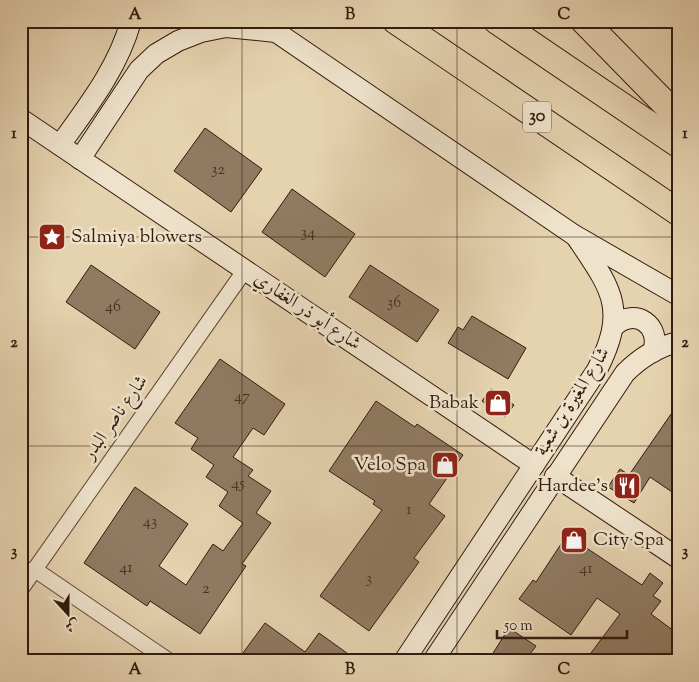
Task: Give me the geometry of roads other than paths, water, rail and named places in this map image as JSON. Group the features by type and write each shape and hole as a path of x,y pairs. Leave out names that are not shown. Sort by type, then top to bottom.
{"highway":[{"name":"30","path":"396,21 678,212"},
{"path":"496,21 678,144"},
{"path":"584,21 678,118"}],"main road":[{"path":"60,145 104,85 122,48 131,21"},
{"path":"80,158 140,70 156,54 185,38 201,32 226,27 268,27 574,234 678,295"},
{"name":"شارع أبو ذر الغفاري","path":"21,119 534,465"},
{"name":"شارع المغيرة بن شعبة","path":"404,661 597,370 606,353 614,326 610,291 574,234"},
{"path":"614,326 623,319 629,318 640,319 645,322 655,335 656,341 653,352"},
{"name":"شارع المغيرة بن شعبة","path":"433,661 625,373 639,360 678,342"},
{"path":"555,476 678,558"}],"street":[{"name":"شارع ناصر البدر","path":"21,589 245,270"},
{"path":"34,570 168,661"}],"place":[{"name":"Salmiya blowers","path":"52,237"},
{"name":"Babak","path":"498,403"},
{"name":"Velo Spa","path":"445,465"},
{"name":"Hardee's","path":"627,486"},
{"name":"City Spa","path":"574,540"}]}
